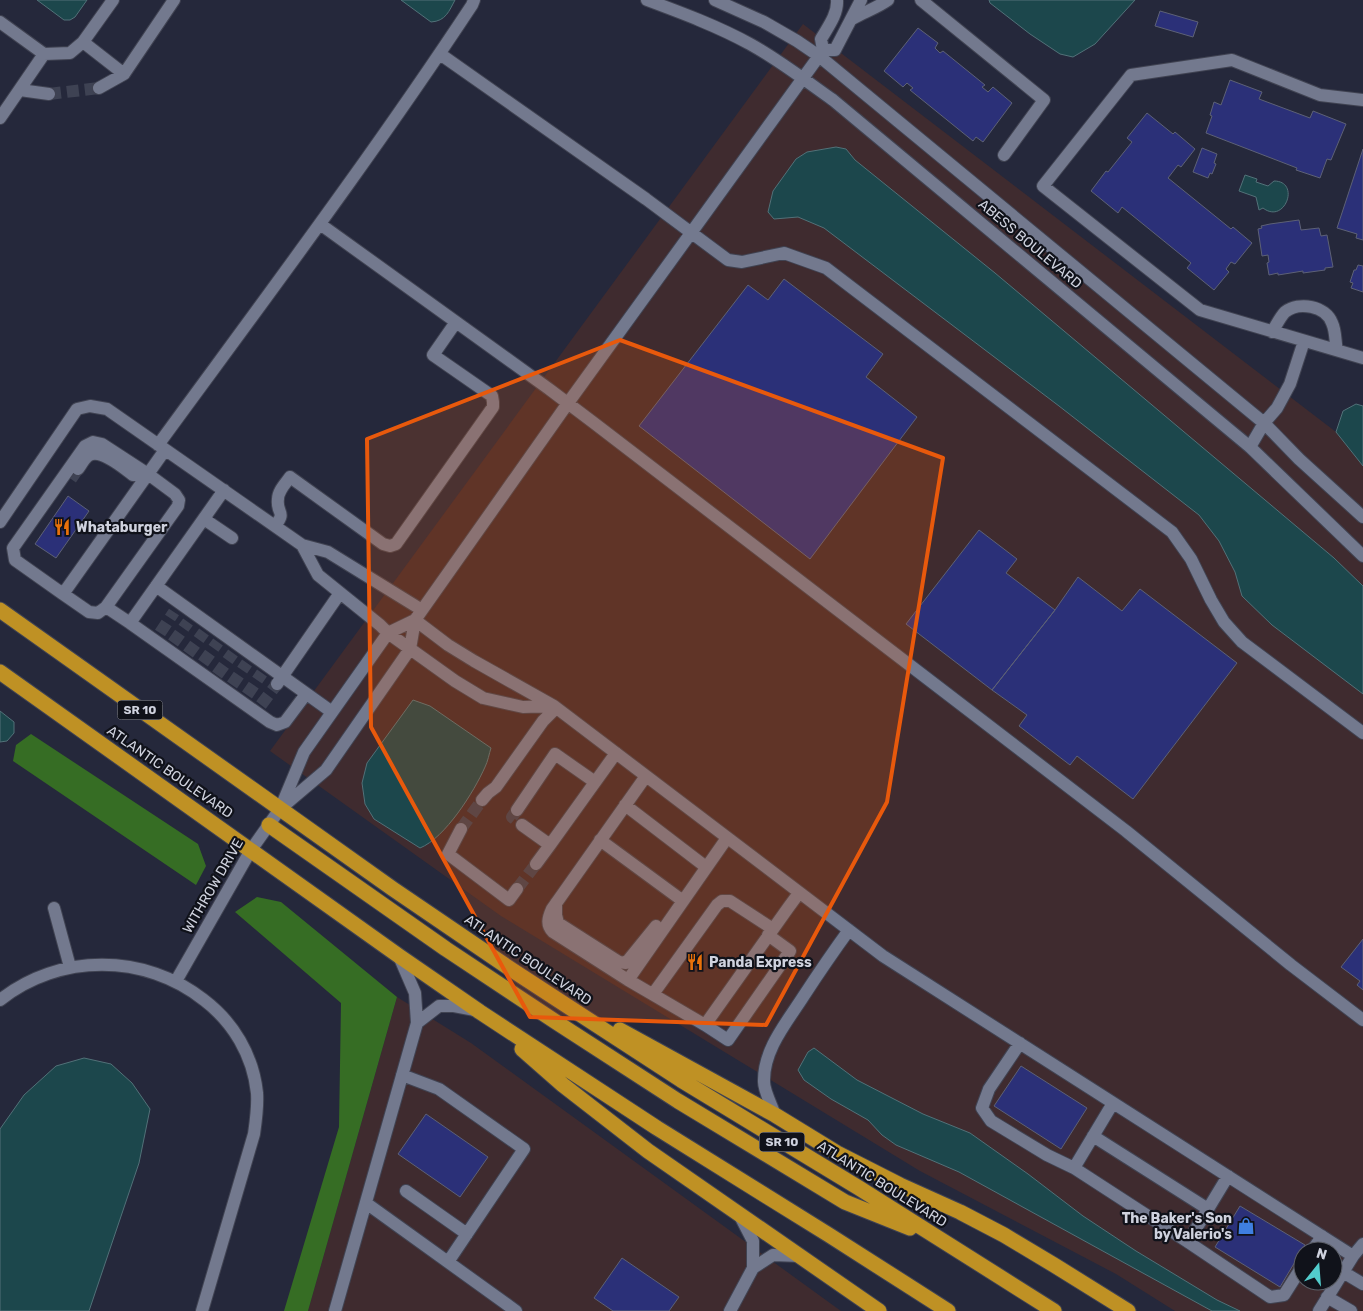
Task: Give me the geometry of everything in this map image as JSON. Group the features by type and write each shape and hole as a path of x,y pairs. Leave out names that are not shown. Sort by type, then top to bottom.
{"highway":[{"name":"ATLANTIC BOULEVARD","path":"0,610 393,889 512,970 681,1080 1054,1311"},
{"name":"ATLANTIC BOULEVARD","path":"0,672 480,1012 657,1128 948,1311"},
{"path":"269,825 446,949 678,1101 845,1202 948,1244"},
{"path":"512,970 775,1115 837,1152 900,1186 960,1212 1004,1236 1054,1264 1128,1311"},
{"path":"480,1012 563,1085 648,1151 879,1311"}],"street":[{"path":"0,22 44,54 70,53 83,42 113,0"},
{"path":"99,88 124,74 174,0"},
{"path":"63,594 148,474 162,447 440,54 474,0"},
{"name":"ABESS BOULEVARD","path":"647,0 691,16 749,44 803,78 1250,447 1363,556"},
{"name":"ABESS BOULEVARD","path":"715,0 764,22 821,53 1264,423 1299,459 1363,517"},
{"path":"280,809 326,770 410,649 418,615 568,403 821,53 821,38 832,21 837,0"},
{"path":"821,53 835,50 862,0"},
{"path":"852,19 888,0"},
{"path":"921,0 1044,100 1004,155"},
{"path":"83,42 124,74"},
{"path":"0,118 44,54"},
{"path":"440,54 728,260 742,262 784,253 826,268 1172,532 1191,559 1224,622 1242,642 1363,733"},
{"path":"1363,100 1320,95 1232,60 1131,75 1043,186 1200,310 1363,358"},
{"path":"20,90 49,94"},
{"path":"320,224 568,403 1126,831 1291,965 1363,1020"},
{"path":"1272,332 1284,312 1298,306 1312,306 1325,313 1332,322 1336,350"},
{"path":"275,526 282,515 277,501 279,493 290,477 383,544 390,546 396,544 493,407 492,396 433,355 456,322"},
{"path":"1250,447 1264,423 1277,408 1290,384 1304,341"},
{"path":"0,522 77,409 90,406 106,409 302,545 328,552 418,615 448,645 555,707 883,956 1322,1236 1360,1250 1343,1272 1363,1284"},
{"path":"93,442 102,444 148,474 175,494 179,500 178,506 106,607 98,613 89,612 14,560 13,548 85,446 93,442"},
{"path":"14,560 89,455 97,453 106,456 133,475 148,474"},
{"path":"130,623 224,490"},
{"path":"204,519 232,538"},
{"path":"302,545 318,575 388,633 455,681 483,698 523,707 555,707"},
{"path":"156,586 177,608 264,670 306,694 332,712"},
{"path":"280,680 340,593"},
{"path":"106,607 130,623 157,637 200,667 258,709 270,722 278,725 285,722 306,694"},
{"path":"280,809 304,752 388,633 418,615"},
{"path":"485,803 488,794 496,787 555,707"},
{"path":"536,864 616,753"},
{"path":"517,810 555,754 595,782"},
{"path":"646,776 556,902 548,922 553,932 628,980 728,1040 790,951 771,932 730,901 722,901 717,905 653,994"},
{"path":"625,805 706,867"},
{"name":"WITHROW DRIVE","path":"176,981 251,850 280,809"},
{"path":"522,825 550,845"},
{"path":"465,831 454,843 448,854 509,900 517,889"},
{"path":"628,980 727,838"},
{"path":"600,840 683,901"},
{"path":"705,1025 799,893"},
{"path":"556,902 558,923 619,962 626,962 654,928 673,915"},
{"path":"54,908 70,967"},
{"path":"775,1115 764,1084 765,1067 769,1055 782,1029 849,930"},
{"path":"334,1311 416,1024 415,993 399,956"},
{"path":"0,1000 29,981 70,967 107,964 133,967 158,973 198,994 215,1008 233,1029 247,1053 255,1079 257,1093 256,1121 254,1134 202,1311"},
{"path":"416,1024 439,1006 454,1006 480,1012"},
{"path":"1020,1043 989,1089 982,1108 991,1121 1047,1156 1074,1168 1270,1297 1284,1295 1293,1281"},
{"path":"402,1075 439,1090 524,1149 448,1262"},
{"path":"1074,1168 1114,1103"},
{"path":"1093,1136 1208,1209"},
{"path":"1188,1242 1228,1176"},
{"path":"406,1191 467,1234"},
{"path":"366,1203 516,1311"},
{"path":"739,1214 753,1241 754,1268"},
{"path":"1319,1241 1322,1236"},
{"path":"730,1311 754,1268 772,1256 800,1256"},
{"path":"1319,1311 1332,1291"},
{"path":"1328,1297 1351,1311"}],"highlighted area":[{"path":"620,340 943,458 887,802 766,1025 530,1017 371,727 367,439"}],"shaded area":[{"path":"37,0 87,0 75,17 70,20 64,20"},
{"path":"401,0 455,0 444,18 431,22"},
{"path":"989,0 1135,0 1095,44 1073,57 1060,54 1030,34 990,3"},
{"path":"803,24 1336,432 1363,466 1363,1311 1175,1311 1116,1274 920,1171 501,916 270,751"},
{"path":"836,147 846,149 855,160 995,273 1334,558 1363,586 1363,694 1272,625 1242,596 1235,572 1219,541 1199,515 824,228 798,217 774,219 768,212 773,191 796,159 807,152"},
{"path":"1245,175 1257,179 1256,182 1268,186 1274,181 1282,183 1287,188 1288,194 1287,201 1283,207 1278,211 1271,212 1263,208 1259,210 1256,197 1239,191"},
{"path":"1356,404 1363,406 1363,466 1336,432 1343,411"},
{"path":"413,700 430,706 491,748 480,777 458,813 439,835 430,843 420,848 374,819 365,804 362,783 367,763"},
{"path":"0,711 14,722 14,733 7,741 0,742"},
{"path":"397,997 471,1043 841,1311 308,1311"},
{"path":"814,1048 857,1080 923,1114 970,1133 1083,1216 1136,1251 1217,1300 1240,1311 1212,1311 959,1172 896,1145 882,1135 868,1120 831,1099 804,1080 798,1070 808,1052"},
{"path":"84,1058 111,1064 132,1083 150,1109 139,1163 89,1311 0,1311 0,1129 24,1095 56,1066"}],"green space":[{"path":"31,734 198,844 206,866 196,885 13,761 16,745"},
{"path":"257,897 281,902 397,997 308,1311 284,1311 339,1127 341,1003 235,912"}],"building":[{"path":"1160,11 1198,22 1193,37 1155,26"},
{"path":"918,28 938,43 935,48 940,53 943,51 985,85 982,87 988,92 993,87 1012,103 983,142 976,137 973,141 910,90 913,88 907,83 903,87 884,71"},
{"path":"1230,80 1262,92 1259,99 1310,118 1313,111 1346,124 1331,160 1327,159 1320,178 1206,133 1212,116 1210,115 1214,102 1221,105"},
{"path":"1147,113 1173,134 1175,132 1195,149 1181,167 1178,165 1168,178 1231,229 1233,227 1252,243 1235,264 1231,262 1226,269 1229,272 1214,290 1187,268 1191,263 1122,207 1118,213 1091,191 1132,142 1127,138"},
{"path":"1202,148 1217,154 1214,163 1216,164 1208,178 1193,172"},
{"path":"1363,149 1363,240 1356,238 1357,234 1337,228"},
{"path":"1299,220 1301,230 1319,228 1321,236 1327,235 1333,267 1303,273 1303,271 1269,275 1268,255 1262,256 1258,229 1262,228 1261,226 1270,224"},
{"path":"1358,265 1363,266 1363,292 1351,288 1353,283 1350,282"},
{"path":"784,279 883,354 866,377 917,417 810,559 639,426 748,285 768,300"},
{"name":"Whataburger","path":"68,496 89,511 56,558 35,544"},
{"path":"979,530 1017,559 1006,573 1055,610 992,690 906,624"},
{"path":"1078,577 1122,611 1140,589 1237,663 1133,799 1077,756 1070,765 1019,726 1027,715 992,690 1055,610"},
{"path":"1363,939 1363,990 1357,985 1360,981 1341,967"},
{"path":"1021,1066 1087,1108 1061,1149 994,1106"},
{"path":"426,1114 488,1157 460,1197 398,1154"},
{"path":"1240,1206 1298,1241 1293,1241 1293,1265 1280,1287 1215,1247"},
{"path":"622,1258 679,1297 669,1311 613,1311 594,1298"}],"tunnel":[{"path":"49,94 99,88"},
{"path":"71,479 78,469"},
{"path":"160,633 174,612"},
{"path":"173,643 188,622"},
{"path":"188,654 204,632"},
{"path":"203,663 218,642"},
{"path":"217,675 233,653"},
{"path":"232,685 247,663"},
{"path":"247,695 262,673"},
{"path":"261,705 277,684"},
{"path":"461,829 482,800"},
{"path":"517,810 512,817 522,825"},
{"path":"517,889 536,864"}],"place":[{"name":"Whataburger","path":"62,527"},
{"name":"Panda Express","path":"695,962"},
{"name":"The Baker's Son by Valerio's","path":"1246,1226"}]}
